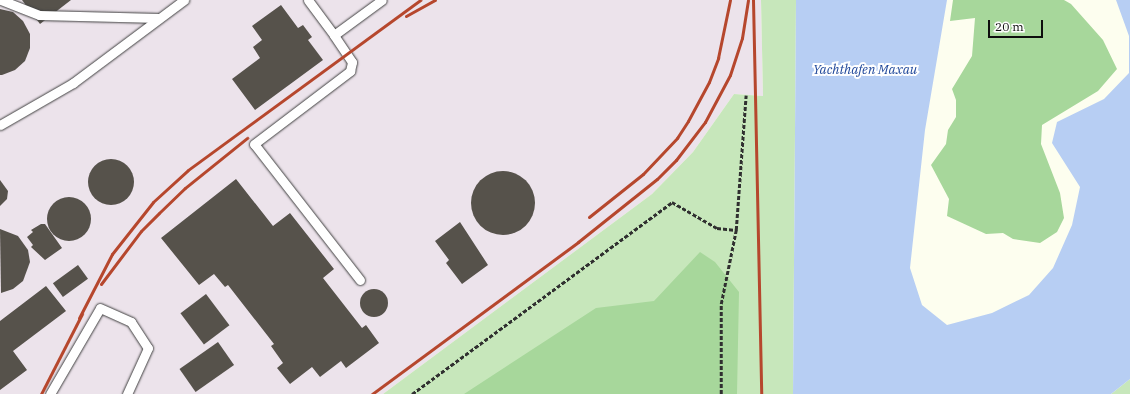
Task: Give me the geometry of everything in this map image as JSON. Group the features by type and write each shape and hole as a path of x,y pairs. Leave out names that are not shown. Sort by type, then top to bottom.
{"lane":[{"path":"1,0 39,15 159,18"},
{"path":"0,126 73,83 184,0"},
{"path":"308,0 352,62 350,71 254,144 360,280"},
{"path":"334,35 382,0"},
{"path":"50,394 100,308 131,322 148,348 127,394"}],"path":[{"path":"722,394 721,304 736,230 746,95"},
{"path":"412,394 672,202 718,228 736,230"}],"shaded area":[{"path":"0,0 761,0 763,96 734,94 693,152 652,194 383,394 0,394"}],"green space":[{"path":"761,0 796,0 793,394 383,394 652,194 693,152 734,94 763,96"},
{"path":"953,0 1064,0 1071,4 1103,40 1117,69 1098,91 1042,125 1041,144 1060,193 1064,218 1057,232 1040,243 1013,239 1003,233 986,234 947,216 949,199 931,165 946,144 948,130 956,117 956,100 952,89 972,56 975,18 950,21"},
{"path":"700,252 715,262 739,292 737,394 464,394 596,308 654,301"},
{"path":"1130,379 1130,394 1111,394"}],"water":[{"name":"Yachthafen Maxau","path":"796,0 947,0 925,130 910,268 922,305 947,325 992,313 1029,295 1053,268 1072,225 1080,187 1052,143 1057,122 1104,99 1129,73 1129,36 1116,0 1130,0 1130,379 1111,394 793,394"}],"building":[{"path":"22,0 71,0 40,24"},
{"path":"281,5 298,28 303,25 312,37 308,40 323,60 255,110 232,79 260,58 253,47 262,40 252,26"},
{"path":"0,9 13,12 23,21 30,34 30,48 25,61 15,70 2,75 0,75"},
{"path":"107,159 115,159 124,163 130,169 134,182 130,195 124,201 115,205 107,205 98,201 92,195 88,186 88,178 92,169 98,163"},
{"path":"503,171 521,177 529,185 535,203 529,221 521,229 503,235 485,229 477,221 471,203 477,185 485,177"},
{"path":"236,179 273,226 290,213 334,269 323,278 362,328 366,325 379,343 346,368 341,361 320,377 312,367 290,384 277,368 283,363 271,346 274,344 228,285 225,287 214,274 199,285 161,238"},
{"path":"0,180 8,191 7,199 0,206"},
{"path":"69,197 81,201 87,207 91,219 87,231 81,237 69,241 57,237 51,231 47,219 51,207 57,201"},
{"path":"460,222 488,265 462,284 446,263 449,260 435,241"},
{"path":"41,224 45,224 62,248 45,260 31,247 33,245 27,237 33,232 31,230"},
{"path":"0,229 18,236 28,250 30,262 23,281 13,289 1,293"},
{"path":"78,265 88,279 63,297 53,283"},
{"path":"46,286 66,311 13,351 27,370 0,390 0,321"},
{"path":"374,289 384,293 388,303 384,313 374,317 364,313 360,303 364,293"},
{"path":"206,294 229,325 204,344 180,313"},
{"path":"218,342 234,365 196,392 179,369"}],"railway":[{"path":"79,318 112,254 153,202 188,170 420,0"},
{"path":"406,16 435,0"},
{"path":"589,217 643,174 677,138 709,82 718,58 730,0"},
{"path":"372,394 578,242 657,179 676,160 705,122 730,75 742,38 748,0"},
{"path":"753,0 761,394"},
{"path":"101,284 141,231 185,188 247,138"},
{"path":"41,394 82,314"}]}
